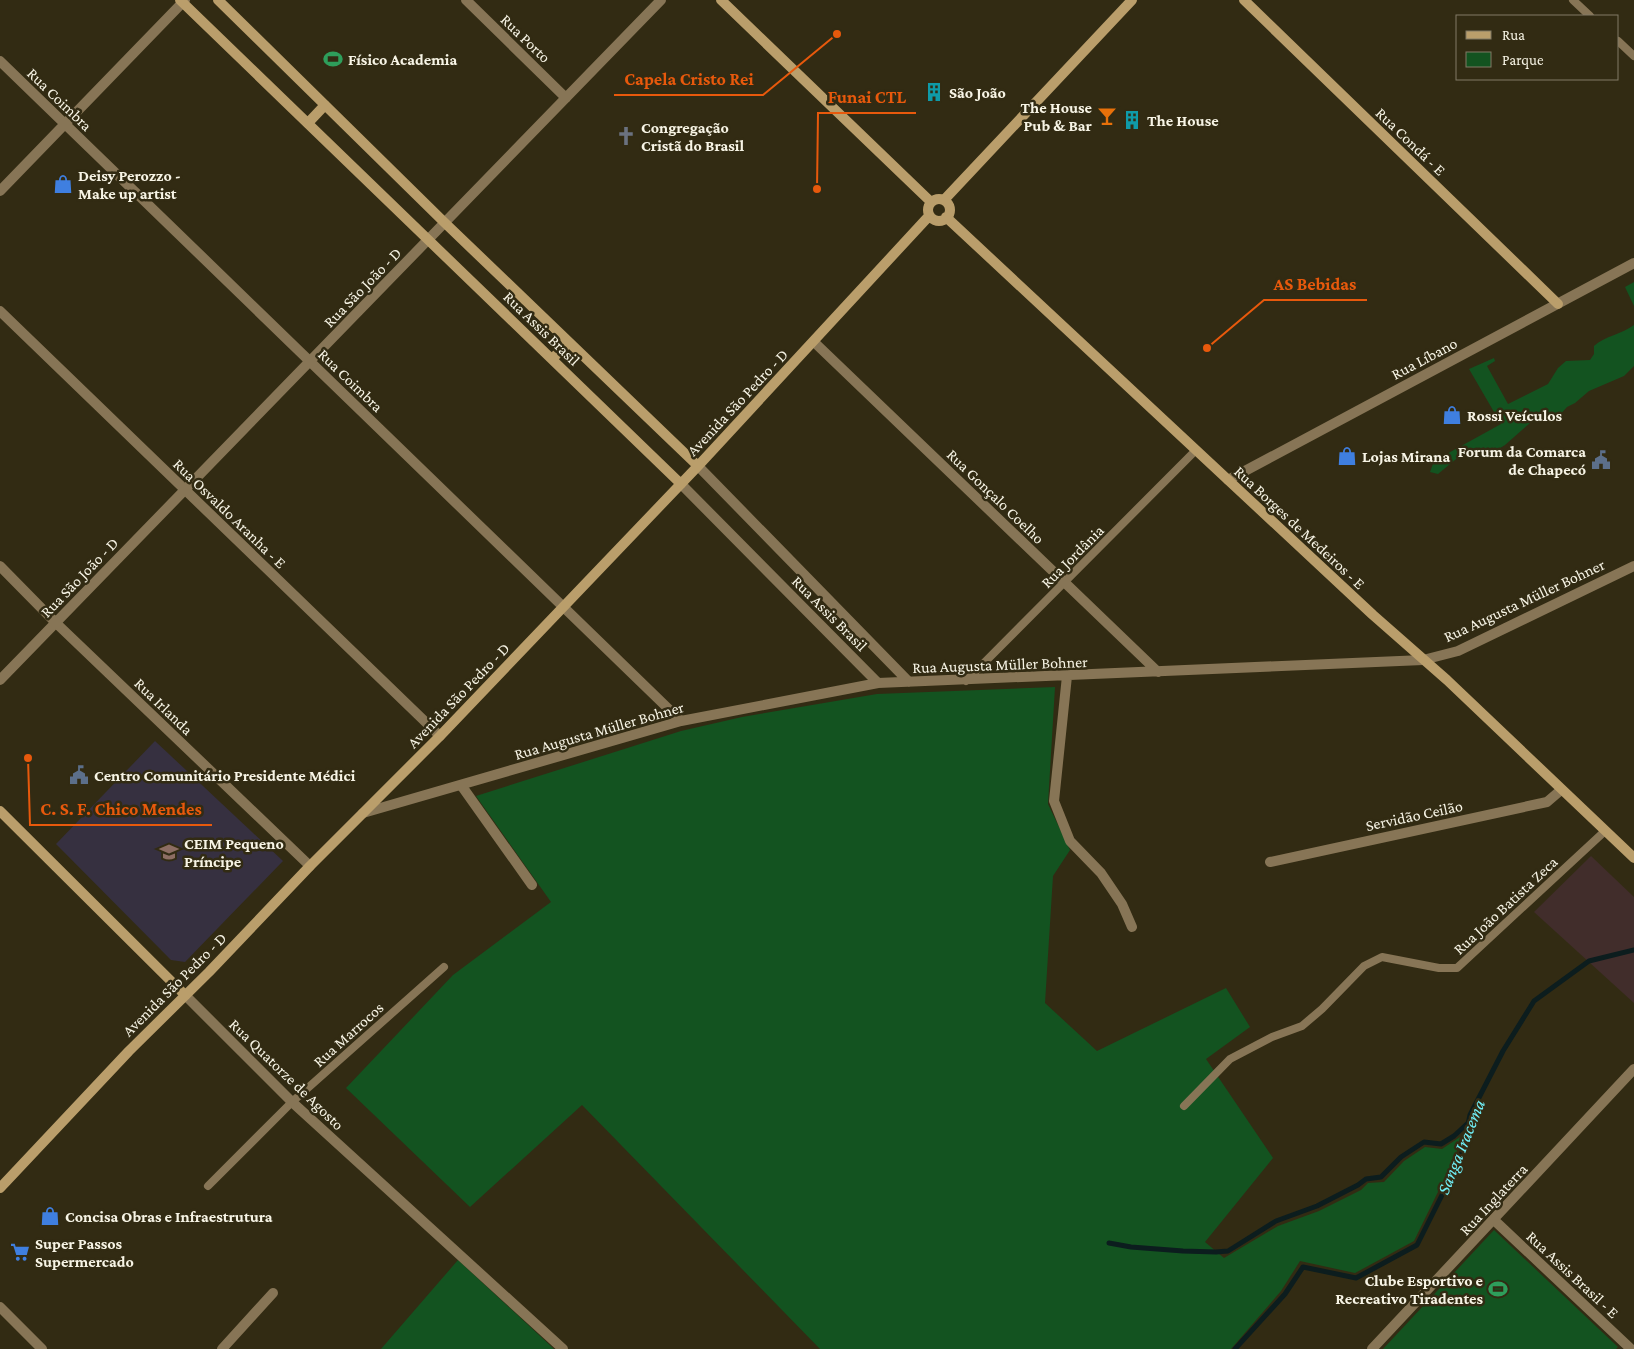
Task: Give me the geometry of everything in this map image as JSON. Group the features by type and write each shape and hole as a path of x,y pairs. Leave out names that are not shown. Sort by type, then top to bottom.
{"street":[{"name":"Rua Assis Brasil","path":"218,0 445,223 698,466 909,682"},
{"name":"Rua Porto","path":"466,0 566,98"},
{"name":"Rua São João - D","path":"0,680 661,0"},
{"path":"721,0 930,202"},
{"path":"944,200 1132,0"},
{"name":"Rua Condá - E","path":"1244,0 1558,304"},
{"name":"Rua Assis Brasil","path":"183,1 681,484 878,683"},
{"path":"0,191 183,1"},
{"name":"Rua Coimbra","path":"0,61 682,721"},
{"path":"308,123 325,105"},
{"path":"938,198 944,200 949,208 946,217 942,220 936,220 930,216 928,209 930,202 938,198"},
{"name":"Avenida São Pedro - D","path":"0,1188 129,1051 440,736 698,466 814,342 911,234 930,216"},
{"name":"Rua Borges de Medeiros - E","path":"946,217 1228,480 1447,680 1634,858"},
{"name":"Rua Líbano","path":"1228,480 1634,262"},
{"name":"Rua Osvaldo Aranha - E","path":"0,311 440,736"},
{"path":"552,359 569,342"},
{"name":"Rua Gonçalo Coelho","path":"814,342 1158,672"},
{"name":"Rua Irlanda","path":"0,566 56,623 310,866"},
{"name":"Rua Augusta Müller Bohner","path":"363,813 682,721 878,683 966,681 1423,660 1458,651 1634,566"},
{"path":"1067,676 1054,801 1070,841 1101,873 1122,904 1132,927"},
{"path":"461,785 532,885"},
{"name":"Servidão Ceilão","path":"1270,862 1547,802 1561,790"},
{"name":"Rua Quatorze de Agosto","path":"0,811 292,1102 563,1349"},
{"name":"Rua Inglaterra","path":"1372,1349 1634,1069"},
{"name":"Rua Assis Brasil - E","path":"1494,1220 1630,1346"},
{"path":"222,1349 273,1293"},
{"path":"0,1307 42,1349"}],"lane":[{"path":"1572,0 1589,15"},
{"path":"1619,42 1634,56"},
{"name":"Rua Jordânia","path":"966,681 1196,450"},
{"name":"Rua João Batista Zeca","path":"1184,1106 1230,1059 1272,1037 1302,1026 1322,1009 1364,966 1382,958 1439,968 1457,968 1605,831"},
{"name":"Rua Marrocos","path":"208,1186 292,1102 444,967"}],"shaded area":[{"name":"CEIM Pequeno Príncipe","path":"155,741 283,861 185,962 171,960 56,844"},
{"path":"1591,856 1634,897 1634,1003 1534,912"}],"green space":[{"path":"1634,282 1634,306 1625,287"},
{"path":"1634,325 1634,366 1624,376 1589,391 1567,407 1557,418 1530,423 1497,450 1488,449 1461,455 1438,474 1430,472 1434,461 1501,424 1469,369 1494,358 1495,361 1487,366 1508,404 1548,384 1558,368 1566,361 1590,360 1594,354 1594,346"},
{"path":"1055,687 1048,804 1070,850 1053,876 1045,1003 1097,1051 1226,988 1250,1027 1206,1059 1273,1158 1205,1242 1224,1258 1278,1226 1319,1211 1361,1190 1368,1183 1384,1182 1404,1161 1425,1147 1442,1149 1460,1137 1456,1155 1414,1241 1355,1273 1300,1261 1281,1291 1231,1349 820,1349 582,1105 470,1207 346,1088 453,975 551,902 476,796 681,731 742,717 877,694"},
{"name":"Clube Esportivo e Recreativo Tiradentes","path":"1494,1230 1618,1347 1616,1349 1383,1349"},
{"path":"458,1260 554,1349 381,1349"}],"waterway":[{"name":"Sanga Iracema","path":"1235,1349 1285,1294 1303,1267 1356,1278 1417,1245 1461,1157 1470,1115 1503,1051 1534,1001 1589,961 1634,950"},
{"path":"1109,1243 1131,1247 1183,1251 1228,1251 1276,1221 1317,1206 1366,1179 1381,1177 1401,1157 1424,1142 1441,1144 1454,1136 1468,1123"}],"place":[{"name":"Capela Cristo Rei","path":"837,34"},
{"name":"Físico Academia","path":"333,59"},
{"name":"São João","path":"934,92"},
{"name":"The House Pub & Bar","path":"1107,116"},
{"name":"The House","path":"1132,120"},
{"name":"Congregação Cristã do Brasil","path":"626,136"},
{"name":"Deisy Perozzo - Make up artist","path":"63,184"},
{"name":"Funai CTL","path":"817,189"},
{"name":"AS Bebidas","path":"1207,348"},
{"name":"Rossi Veículos","path":"1452,415"},
{"name":"Lojas Mirana","path":"1347,456"},
{"name":"Forum da Comarca de Chapecó","path":"1601,460"},
{"name":"C. S. F. Chico Mendes","path":"28,758"},
{"name":"Centro Comunitário Presidente Médici","path":"79,775"},
{"name":"CEIM Pequeno Príncipe","path":"169,852"},
{"name":"Concisa Obras e Infraestrutura","path":"50,1216"},
{"name":"Super Passos Supermercado","path":"20,1252"},
{"name":"Clube Esportivo e Recreativo Tiradentes","path":"1498,1289"}]}
